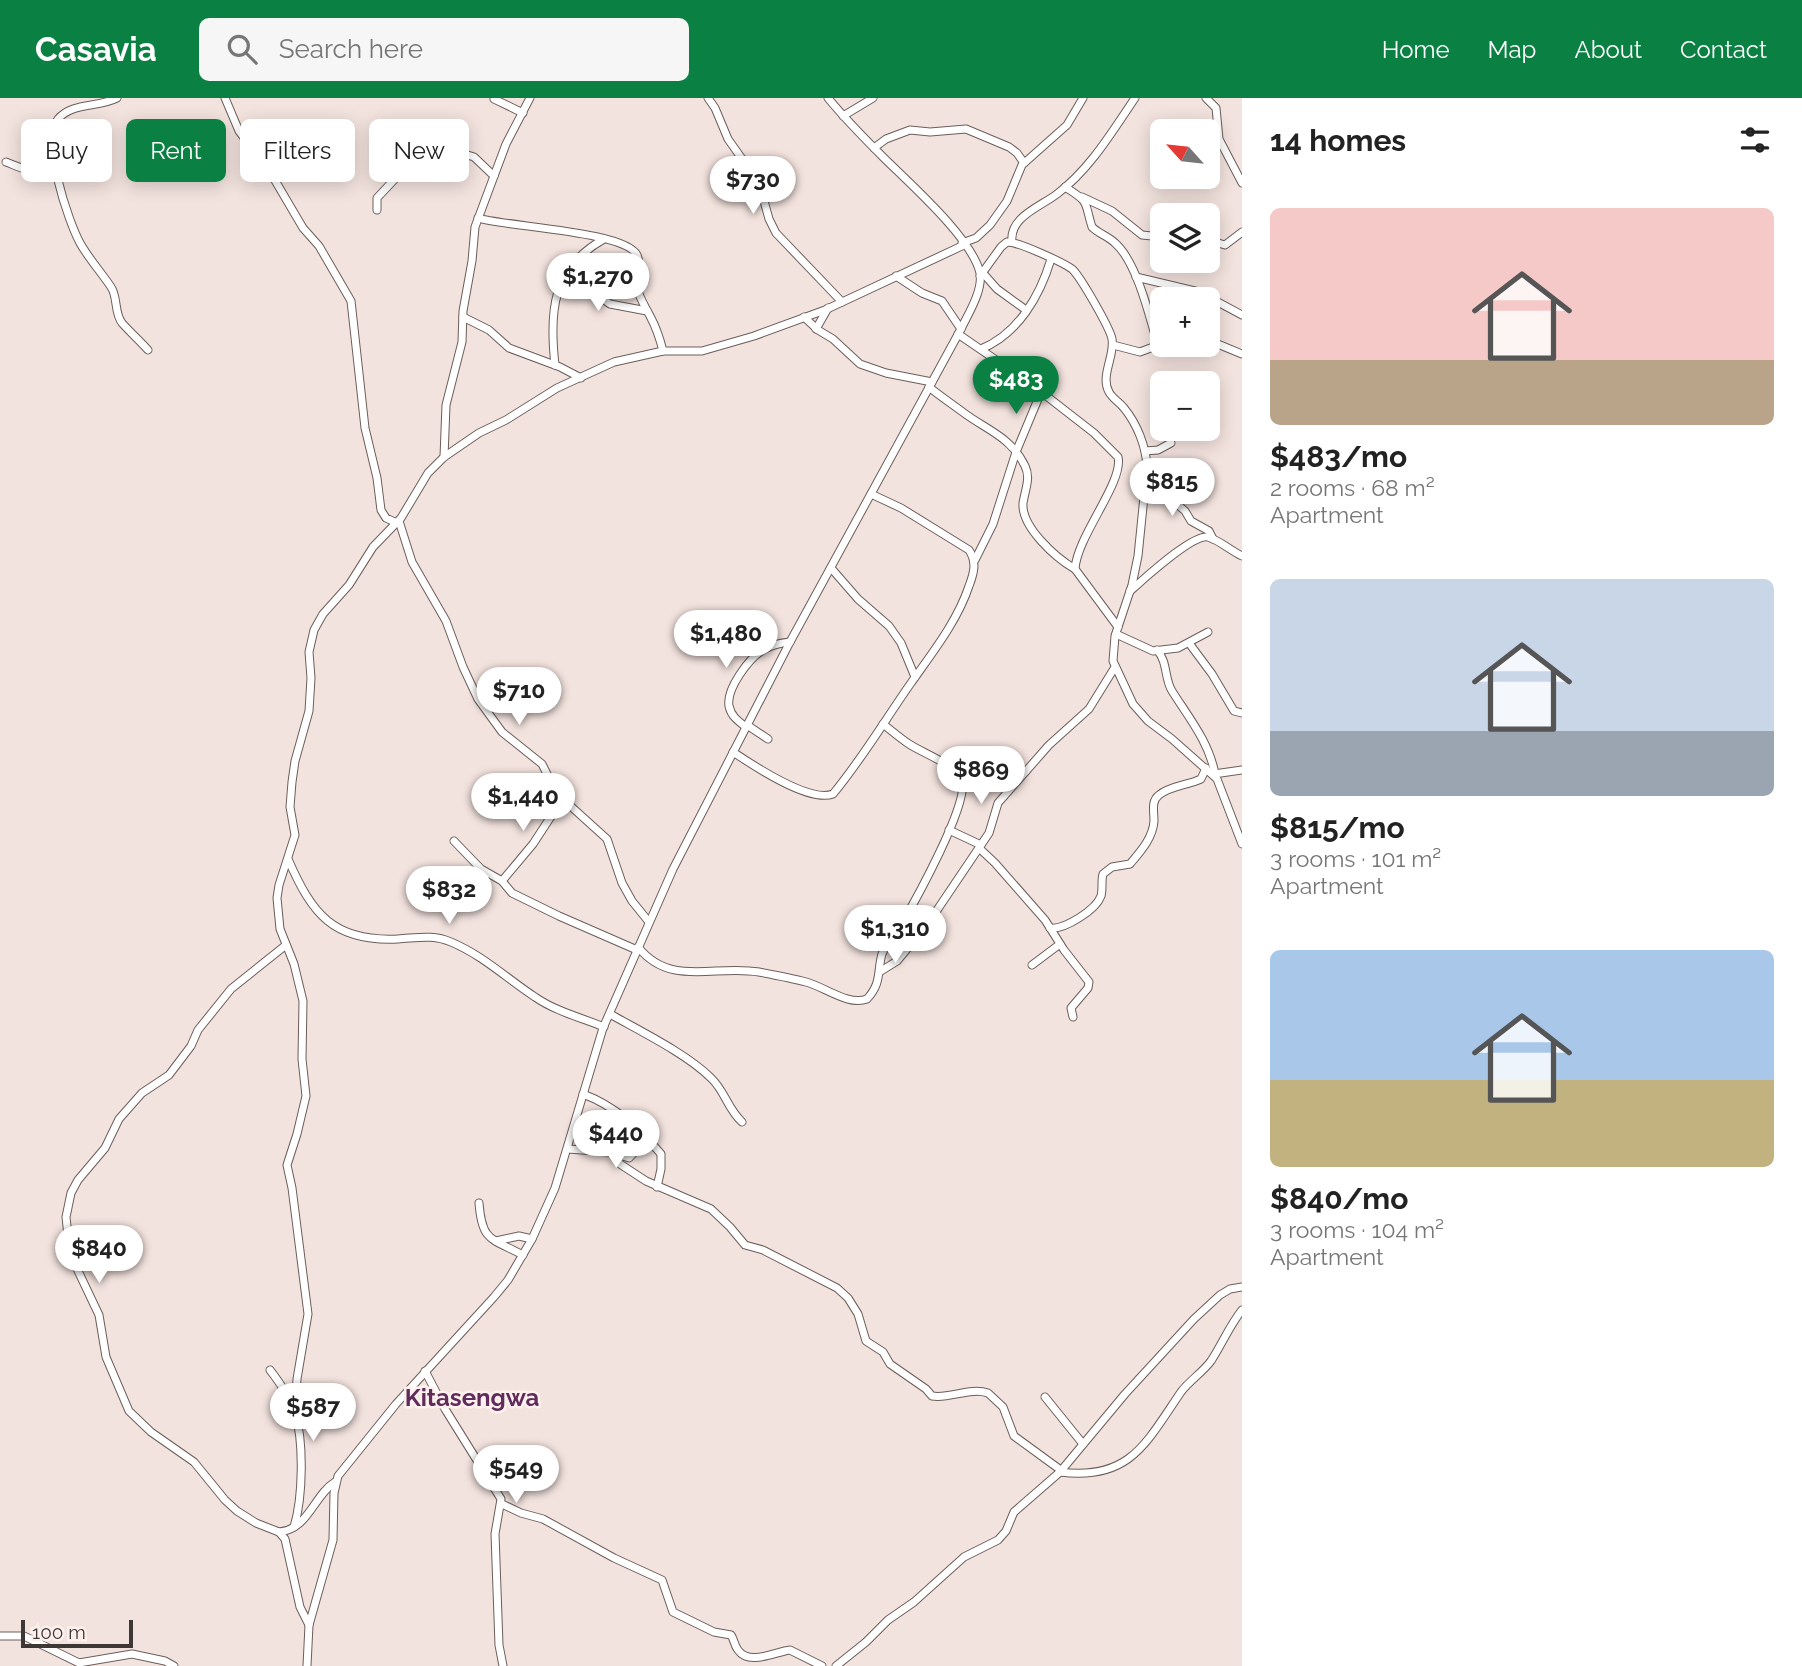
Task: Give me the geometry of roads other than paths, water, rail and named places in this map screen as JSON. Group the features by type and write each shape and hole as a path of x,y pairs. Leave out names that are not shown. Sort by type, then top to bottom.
{"street":[{"path":"58,119 73,109 103,104 117,98"},
{"path":"225,98 239,131 273,177 303,228 319,246 351,300 365,428 377,478 381,510 386,518 398,522"},
{"path":"444,457 446,405 458,361 478,218 506,144 530,98"},
{"path":"708,98 715,107 729,139 760,183 766,212 776,233 842,302"},
{"path":"828,98 874,148 917,188 974,258 981,274 1026,310"},
{"path":"844,117 873,98"},
{"path":"294,1527 298,1510 300,1467 295,1412 297,1379 308,1314 292,1188 286,1172 306,1096 302,1059 303,1001 294,964 280,929 278,898 279,885 295,835 290,807 293,770 309,711 309,652 314,630 323,614 349,585 373,547 398,522 428,473 444,457 479,433 506,420 557,388 614,362 663,351 702,351 751,337 829,308 963,244 984,232 998,214 1024,163 1067,125 1083,98"},
{"path":"1012,242 1011,234 1015,223 1065,187 1096,155 1135,98"},
{"path":"1206,98 1219,113 1219,139 1242,183"},
{"path":"494,99 523,113"},
{"path":"874,148 886,139 909,130 966,129 1009,147 1024,163"},
{"path":"377,210 377,198 406,167 440,149 477,159 494,176"},
{"path":"6,162 21,169"},
{"path":"59,182 76,234 102,278 112,288 122,323 148,350"},
{"path":"1065,187 1112,211 1142,235 1150,236"},
{"path":"1082,197 1089,209 1092,227 1117,244 1136,277 1150,317"},
{"path":"478,218 604,239 636,253 639,269 636,282 638,291 663,351"},
{"path":"1220,244 1225,245 1242,232"},
{"path":"555,365 552,334 558,290 564,276 581,253 604,239"},
{"path":"279,1532 294,1527 307,1516 321,1493 335,1482 352,1456 425,1371 494,1297 523,1255 555,1188 604,1027 673,869 790,642 960,332 976,296 981,274 1007,242 1072,269 1079,277 1105,322 1112,345 1107,386 1111,396 1124,408 1135,426 1145,451 1147,467 1138,556 1117,630 1113,653 1115,667 1128,695 1141,713 1206,768 1214,774 1242,771"},
{"path":"981,349 1008,333 1026,310 1042,285 1051,259"},
{"path":"564,276 610,304 647,311"},
{"path":"896,276 922,293 942,301 960,332 1094,433 1112,450 1119,462 1118,472 1081,544 1075,569"},
{"path":"1136,277 1199,292 1242,315"},
{"path":"816,329 829,308"},
{"path":"463,317 489,330 509,348 581,378"},
{"path":"804,317 860,365 930,384 964,413 994,430 1016,452 1027,471 1023,505 1026,519 1054,555 1075,569 1117,630 1146,649 1157,650 1178,648 1208,632"},
{"path":"1112,345 1140,352 1150,348"},
{"path":"1220,345 1242,354"},
{"path":"733,752 803,790 828,796 844,782 962,603 973,575 975,560 993,524 1016,452 1041,392"},
{"path":"1145,451 1157,450 1171,443"},
{"path":"1144,485 1176,503 1191,521 1209,531 1213,539"},
{"path":"871,494 956,541 969,550 975,560"},
{"path":"398,522 412,562 446,621 474,692 502,732 541,764 563,797 610,843 622,883 649,922"},
{"path":"1130,591 1190,542 1202,537 1213,539 1242,556"},
{"path":"831,568 858,599 889,626 901,643 915,677"},
{"path":"768,739 733,715 729,694 758,653 776,644 790,642"},
{"path":"1189,643 1234,711 1242,713"},
{"path":"1157,650 1164,661 1172,691 1207,746 1214,774 1242,844"},
{"path":"881,971 897,961 927,925 989,833 998,803 1062,732 1089,709 1115,667"},
{"path":"454,841 481,869 502,881 512,893 542,909 638,948 662,968 678,971 754,971 804,981 859,1002 870,996 881,971 882,955 886,946 910,909 949,830 961,799 962,780 954,769 912,746 883,724"},
{"path":"1050,928 1059,929 1068,925 1097,903 1101,894 1103,873 1112,867 1130,864 1148,840 1154,823 1154,801 1157,796 1201,779 1206,768"},
{"path":"962,780 1026,771"},
{"path":"502,881 533,844 563,797"},
{"path":"949,830 980,846 1050,928 1090,985 1071,1008 1073,1017"},
{"path":"288,859 318,915 332,926 370,938 431,936 443,939 488,961 541,1000 604,1027"},
{"path":"1032,965 1060,944"},
{"path":"286,945 231,989 198,1030 191,1046 169,1075 142,1093 119,1119 104,1148 78,1180 71,1193 66,1217 70,1254 99,1315 106,1357 129,1411 151,1432 188,1457 237,1511 256,1523 279,1532 285,1539 303,1616 309,1625"},
{"path":"610,1014 703,1071 717,1084 727,1105 742,1122"},
{"path":"583,1094 612,1107 661,1154 663,1160 656,1187"},
{"path":"568,1149 629,1158 647,1139"},
{"path":"616,1154 620,1164 656,1187 711,1209 745,1245 763,1250 832,1284 848,1298 858,1314 866,1341 883,1352 890,1364 932,1396 947,1398 966,1392 988,1393 1003,1407 1014,1436 1061,1471 1082,1475 1104,1472 1129,1460 1184,1389 1211,1360 1242,1310"},
{"path":"479,1203 483,1230 489,1237 523,1255"},
{"path":"496,1241 519,1236 532,1239"},
{"path":"836,1666 964,1557 998,1539 1006,1531 1014,1512 1061,1471 1125,1394 1210,1304 1230,1289 1242,1287"},
{"path":"270,1370 284,1389 295,1412"},
{"path":"425,1371 444,1409 501,1499 495,1534 498,1634 503,1666"},
{"path":"1045,1397 1083,1444"},
{"path":"307,1666 309,1625 333,1540 335,1482"},
{"path":"502,1504 543,1519 614,1558 662,1580 673,1612 713,1632 731,1635 737,1649 744,1656 762,1658 790,1650 822,1666"},
{"path":"0,1636 24,1636 79,1663 132,1654 165,1661 174,1666"}],"district":[{"name":"Kitasengwa","path":"472,1398"}]}
